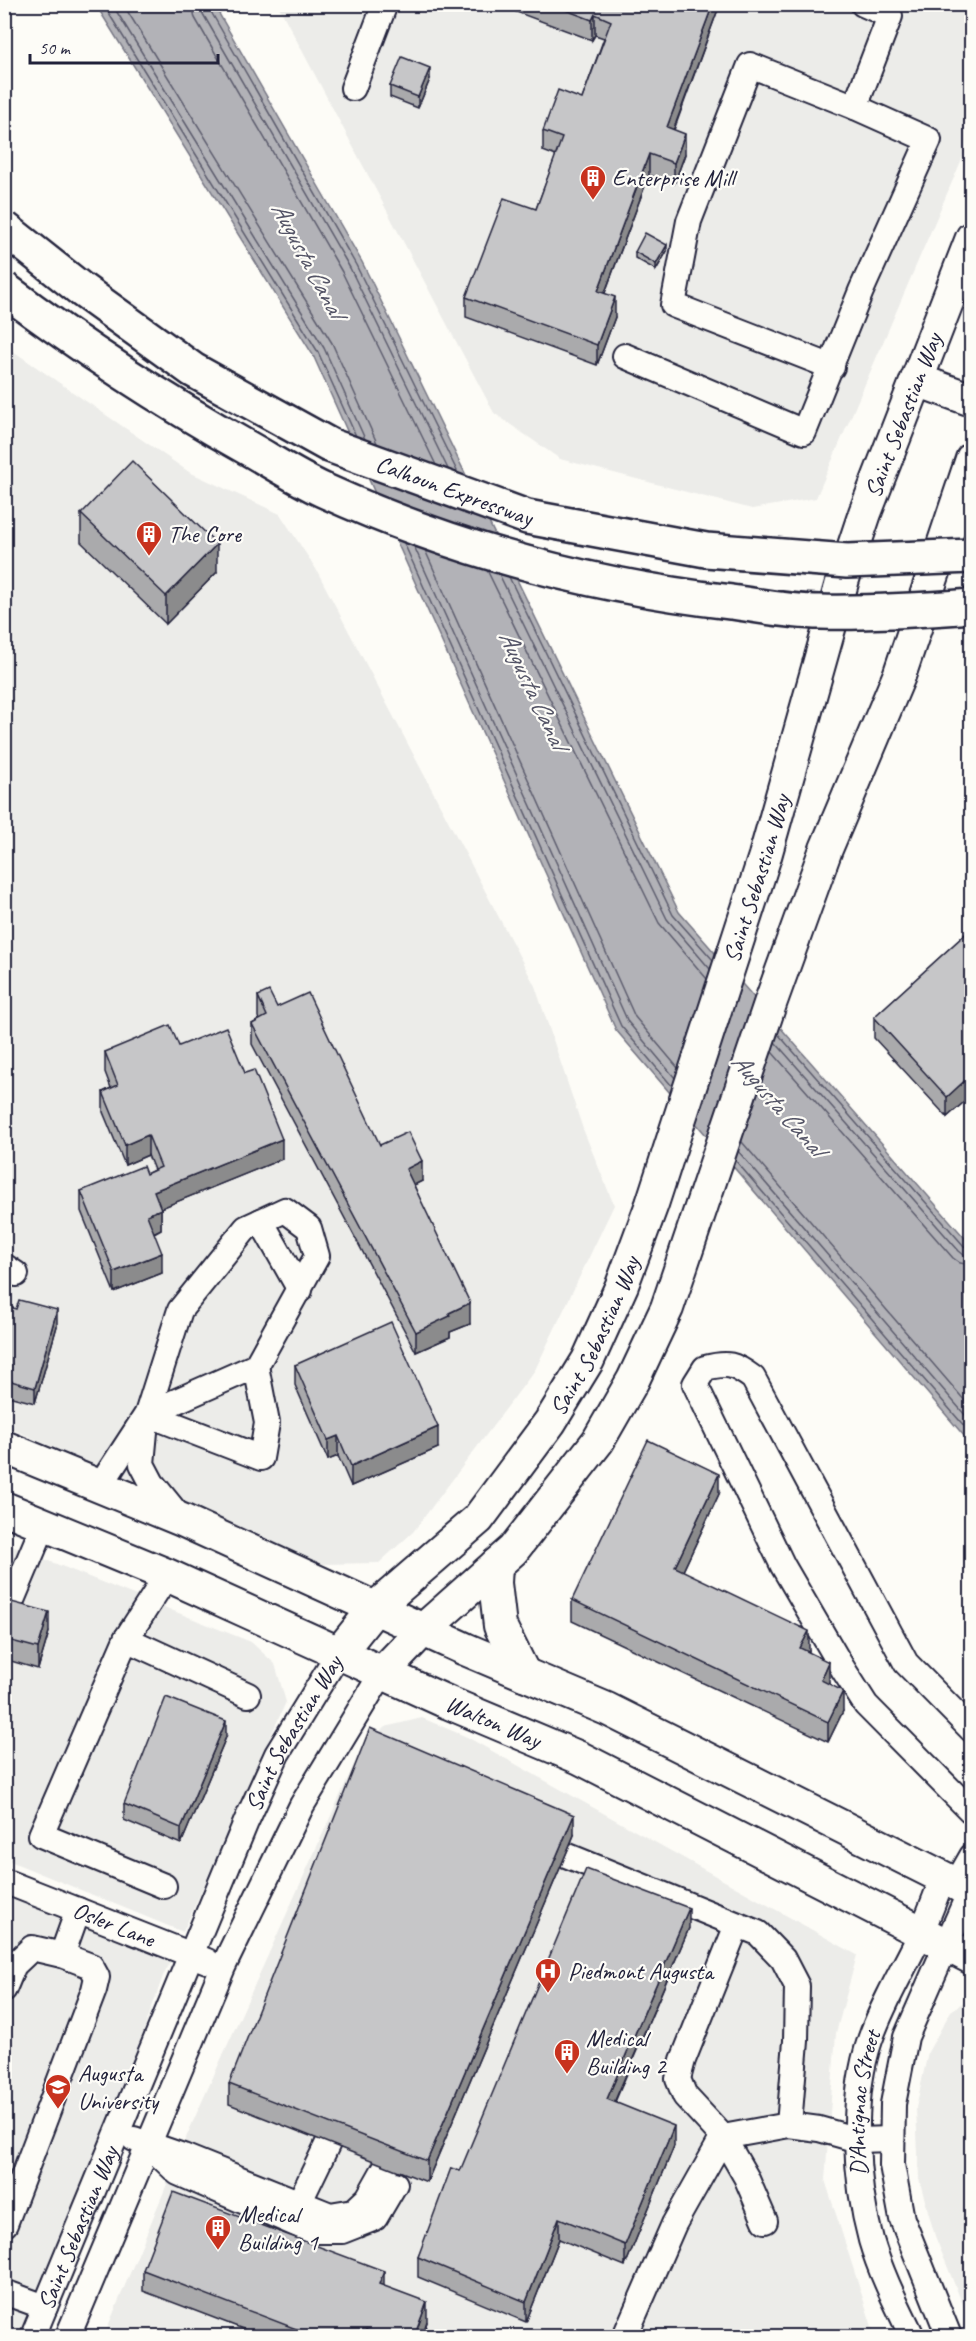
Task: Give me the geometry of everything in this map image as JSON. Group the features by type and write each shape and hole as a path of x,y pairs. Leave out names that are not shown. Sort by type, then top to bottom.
{"highway":[{"name":"Calhoun Expressway","path":"4,228 82,290 194,370 308,434 328,445 527,517 706,550 847,561 972,556"},
{"name":"Calhoun Expressway","path":"4,289 188,415 322,489 443,539 523,564 598,582 685,597 817,612 930,610 972,606"}],"main road":[{"name":"Saint Sebastian Way","path":"339,1653 375,1608 478,1519 550,1422 588,1360 622,1285 652,1204 765,856 843,579 865,513 972,238"},
{"path":"917,380 972,400"},
{"name":"Saint Sebastian Way","path":"382,1673 423,1630 505,1558 598,1441 633,1380 667,1308 779,979 826,849 899,676 972,459"},
{"path":"4,1447 182,1520 423,1630 607,1709 960,1886"},
{"name":"Walton Way","path":"4,1508 167,1575 382,1673 580,1758 946,1945"},
{"path":"505,1558 495,1583 500,1626 524,1674"}],"street":[{"path":"353,88 385,4"},
{"path":"855,107 890,16 863,4"},
{"path":"625,356 804,432 832,368 861,291 929,140 855,107 750,65 689,221 673,305 832,368"},
{"path":"100,1486 147,1414 256,1366 317,1256 309,1228 285,1210 246,1228 180,1310 147,1414 142,1464 152,1483 182,1520"},
{"path":"261,1221 300,1290"},
{"path":"972,1730 906,1663 753,1378 737,1367 722,1363 705,1368 695,1384 783,1566 843,1669 866,1705 972,1812"},
{"path":"147,1414 261,1458 267,1424 256,1366"},
{"path":"4,1619 44,1524"},
{"path":"164,1886 41,1835 126,1639 167,1575"},
{"path":"126,1639 248,1695"},
{"name":"Saint Sebastian Way","path":"33,2337 246,1822 277,1754 339,1653"},
{"name":"Saint Sebastian Way","path":"69,2337 223,1967 302,1805 382,1673"},
{"path":"566,1855 758,1933 783,1959 797,1986 796,2042 789,2125"},
{"name":"D'Antignac Street","path":"949,2337 902,2219 892,2165 893,2104 906,2037 946,1945 960,1886 972,1856"},
{"name":"Osler Lane","path":"4,1881 223,1967"},
{"path":"62,1955 78,1910"},
{"path":"737,1924 683,2060 678,2079 685,2096 723,2137 746,2177 765,2221"},
{"name":"D'Antignac Street","path":"912,2337 886,2283 863,2204 858,2140 862,2071 870,2041 901,1970 946,1945"},
{"path":"4,1989 14,1965 32,1948 62,1955 91,1966 97,1977 5,2224"},
{"path":"723,2137 789,2125 819,2129 858,2140 892,2139"},
{"path":"118,2132 330,2215 354,2211 394,2169 375,2218 342,2231 312,2231 178,2173 148,2145"},
{"path":"625,2337 674,2224 723,2137"},
{"path":"299,2203 327,2143"},
{"path":"4,2292 45,2307"}],"shaded area":[{"path":"278,5 971,5 971,138 816,498 752,509 560,459 494,413"},
{"path":"10,349 189,472 280,514 316,569 535,986 583,1129 614,1205 535,1370 413,1532 379,1563 319,1564 5,1426 4,356"},
{"path":"4,1543 251,1642 275,1664 286,1702 183,1932 5,1859"},
{"name":"Piedmont Augusta","path":"422,1718 467,1737 857,1955 836,2033 825,2180 875,2336 104,2336 191,2126 361,1749 385,1727"},
{"name":"Augusta University","path":"4,1869 183,1940 163,1976 133,2061 19,2336 4,2336"},
{"path":"971,1997 971,2325 935,2236 919,2179 916,2108 928,2052 951,2011"}],"water":[{"name":"Augusta Canal","path":"96,5 214,5 362,262 679,912 971,1245 971,1444 616,1030 313,355"}],"building":[{"name":"Enterprise Mill","path":"550,4 713,4 667,127 685,134 674,163 649,154 598,291 615,297 597,345 466,297 504,198 536,209 562,138 543,131 558,90 582,99 611,21 595,14 592,20"},
{"path":"402,57 430,68 418,97 390,86"},
{"path":"645,233 667,245 656,264 635,252"},
{"name":"The Core","path":"132,461 217,544 166,596 81,514"},
{"path":"972,928 972,1074 947,1097 874,1017"},
{"path":"269,991 277,1007 308,993 380,1145 408,1132 422,1161 406,1169 470,1303 449,1313 450,1316 416,1332 252,1024 267,1016 258,996"},
{"path":"170,1025 179,1046 226,1027 245,1073 254,1070 282,1139 154,1191 161,1209 147,1215 162,1253 114,1272 81,1191 143,1166 146,1174 161,1167 148,1135 125,1145 103,1092 118,1085 105,1052"},
{"path":"19,1300 57,1310 35,1388 4,1379 4,1305 16,1309"},
{"path":"391,1322 438,1427 351,1466 338,1436 328,1440 295,1365"},
{"path":"648,1440 719,1474 675,1567 809,1631 800,1648 829,1662 821,1680 843,1691 828,1722 572,1600"},
{"path":"4,1600 49,1612 38,1648 4,1639"},
{"path":"166,1697 226,1721 181,1828 124,1804"},
{"path":"370,1728 574,1815 427,2161 229,2084"},
{"name":"Medical Building 2","path":"586,1869 689,1908 607,2099 674,2126 625,2245 559,2218 526,2302 418,2257 451,2168 460,2171"},
{"name":"Medical Building 1","path":"173,2192 384,2271 379,2284 427,2302 414,2337 384,2337 366,2330 364,2337 317,2337 143,2270"}],"place":[{"name":"Enterprise Mill","path":"593,201"},
{"name":"The Core","path":"149,557"},
{"name":"Piedmont Augusta","path":"548,1994"},
{"name":"Medical Building 2","path":"567,2075"},
{"name":"Augusta University","path":"58,2110"},
{"name":"Medical Building 1","path":"218,2251"}]}
